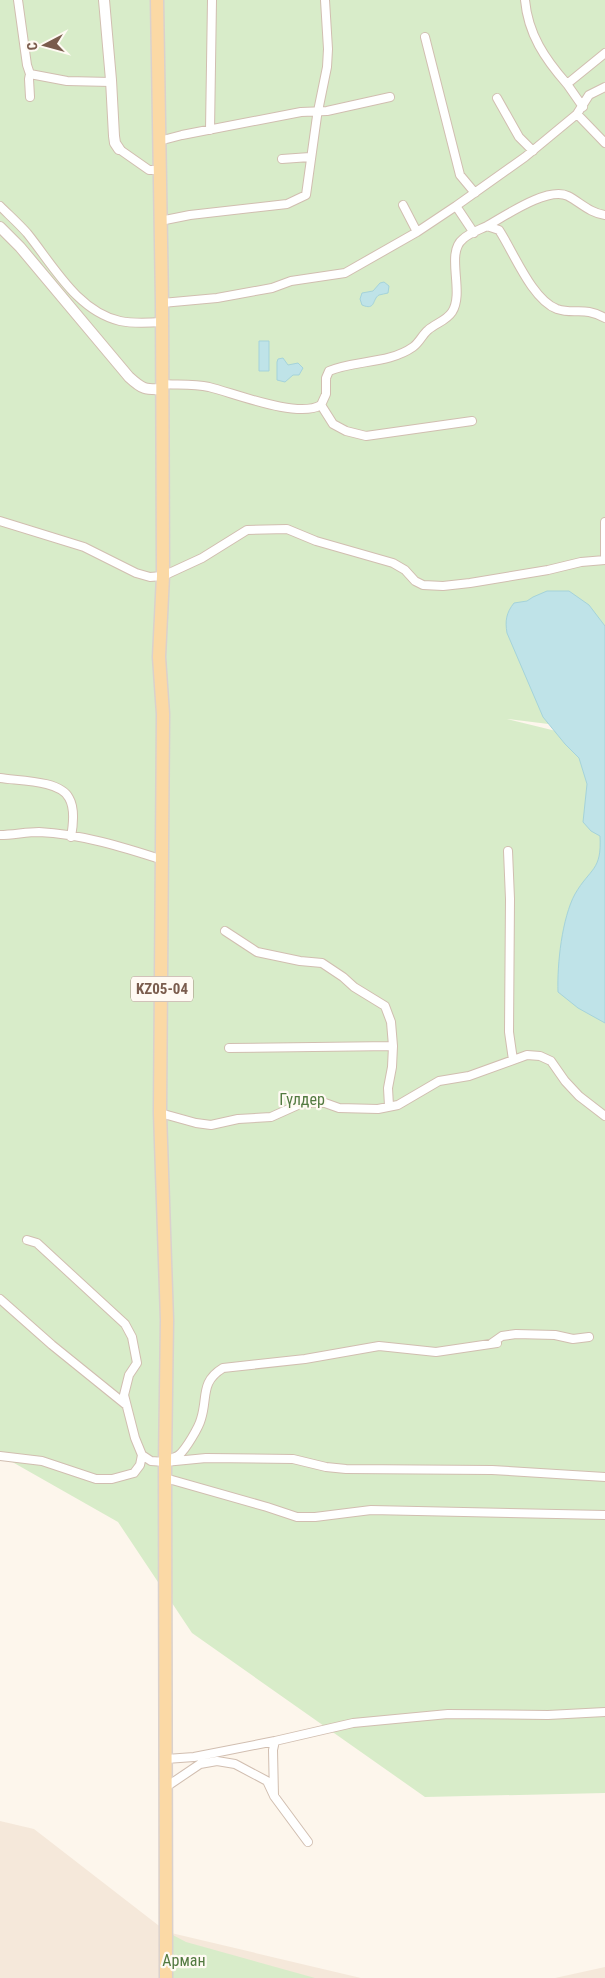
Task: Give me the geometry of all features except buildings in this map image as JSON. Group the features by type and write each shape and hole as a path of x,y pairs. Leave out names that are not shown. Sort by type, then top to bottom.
{"main road":[{"name":"KZ05-04","path":"156,0 162,303 163,576 160,657 163,714 160,1113 167,1320 165,1462 166,1978"}],"street":[{"path":"18,0 26,65 30,74 30,97"},
{"path":"104,0 115,143 119,149 149,170 160,170"},
{"path":"210,130 212,0"},
{"path":"160,220 287,204 306,195 310,157 326,75 328,49 325,0"},
{"path":"525,0 528,22 536,43 552,67 583,106"},
{"path":"425,37 460,175 475,192"},
{"path":"567,84 605,53"},
{"path":"30,74 67,80 111,82"},
{"path":"162,303 217,298 272,288 290,281 335,275 356,267 417,232 533,151 577,114 589,95 605,87"},
{"path":"159,141 301,112 328,111 390,97"},
{"path":"498,98 519,137 533,151"},
{"path":"577,114 605,143"},
{"path":"282,158 310,157"},
{"path":"0,227 20,247 129,377 141,388 147,390 162,387 206,387 268,405 315,409 320,405 326,394 326,378 329,371 400,354 412,348 429,329 449,315 457,299 456,256 458,245 463,238 540,198 558,192 567,195 594,214 605,215"},
{"path":"403,204 417,232"},
{"path":"0,206 26,232 68,286 92,308 119,321 162,322"},
{"path":"456,206 474,233"},
{"path":"487,226 499,230 520,268 545,302 560,310 585,310 605,318"},
{"path":"320,405 333,424 346,431 366,436 472,422"},
{"path":"0,521 84,547 142,576 163,576 202,558 247,530 287,529 316,541 393,563 405,570 415,581 423,585 443,586 548,570 581,562 605,560 605,522"},
{"path":"0,778 41,783 62,790 69,798 72,807 71,837"},
{"path":"0,835 38,832 71,837 118,846 162,860"},
{"path":"508,851 510,899 509,1032 513,1060"},
{"path":"226,931 257,952 300,961 322,963 354,987 385,1006 391,1022 393,1046 388,1088 389,1106"},
{"path":"229,1048 393,1046"},
{"path":"160,1113 211,1125 238,1119 271,1117 300,1104 309,1103 325,1103 339,1108 378,1109 404,1102 439,1081 469,1076 527,1055 540,1056 551,1061 565,1081 579,1096 605,1116"},
{"path":"0,1456 42,1461 96,1479 112,1479 134,1473 140,1465 142,1455 125,1404 124,1395 125,1386 137,1363 132,1336 129,1330 125,1324 37,1243 27,1240"},
{"path":"0,1299 52,1345 125,1404"},
{"path":"165,1462 180,1454 197,1428 202,1418 205,1391 209,1381 215,1373 223,1368 305,1360 379,1346 436,1352 493,1344 502,1336 516,1334 555,1335 573,1339 589,1337"},
{"path":"142,1455 152,1461 165,1462 206,1458 293,1459 326,1467 492,1470 605,1476"},
{"path":"165,1478 267,1506 297,1517 331,1516 371,1510 605,1515"},
{"path":"166,1759 194,1757 353,1723 448,1714 548,1715 605,1712"},
{"path":"274,1796 273,1750 275,1741"},
{"path":"166,1787 200,1764 217,1762 235,1764 252,1771 267,1781 274,1796 308,1842"}],"shaded area":[{"path":"0,1821 34,1829 167,1932 361,1978 0,1978"},
{"path":"605,1967 605,1978 555,1978"}],"green space":[{"name":"Гүлдер","path":"0,0 605,0 605,731 507,719 605,743 605,1793 425,1797 192,1633 118,1522 0,1455"},
{"name":"Арман","path":"167,1932 186,1942 315,1978 166,1978"}],"water":[{"path":"384,282 389,286 388,293 379,295 370,307 362,305 360,299 362,293 373,291 380,283"},
{"path":"259,341 269,341 269,371 259,371"},
{"path":"283,358 288,365 298,363 303,368 299,375 293,375 285,382 277,380 277,362 278,359"},
{"path":"547,591 569,591 589,605 605,626 605,1023 578,1008 558,992 558,968 570,904 580,885 594,868 599,856 600,836 591,831 583,822 587,784 579,758 543,717 506,629 508,614 514,603 527,601"}]}
